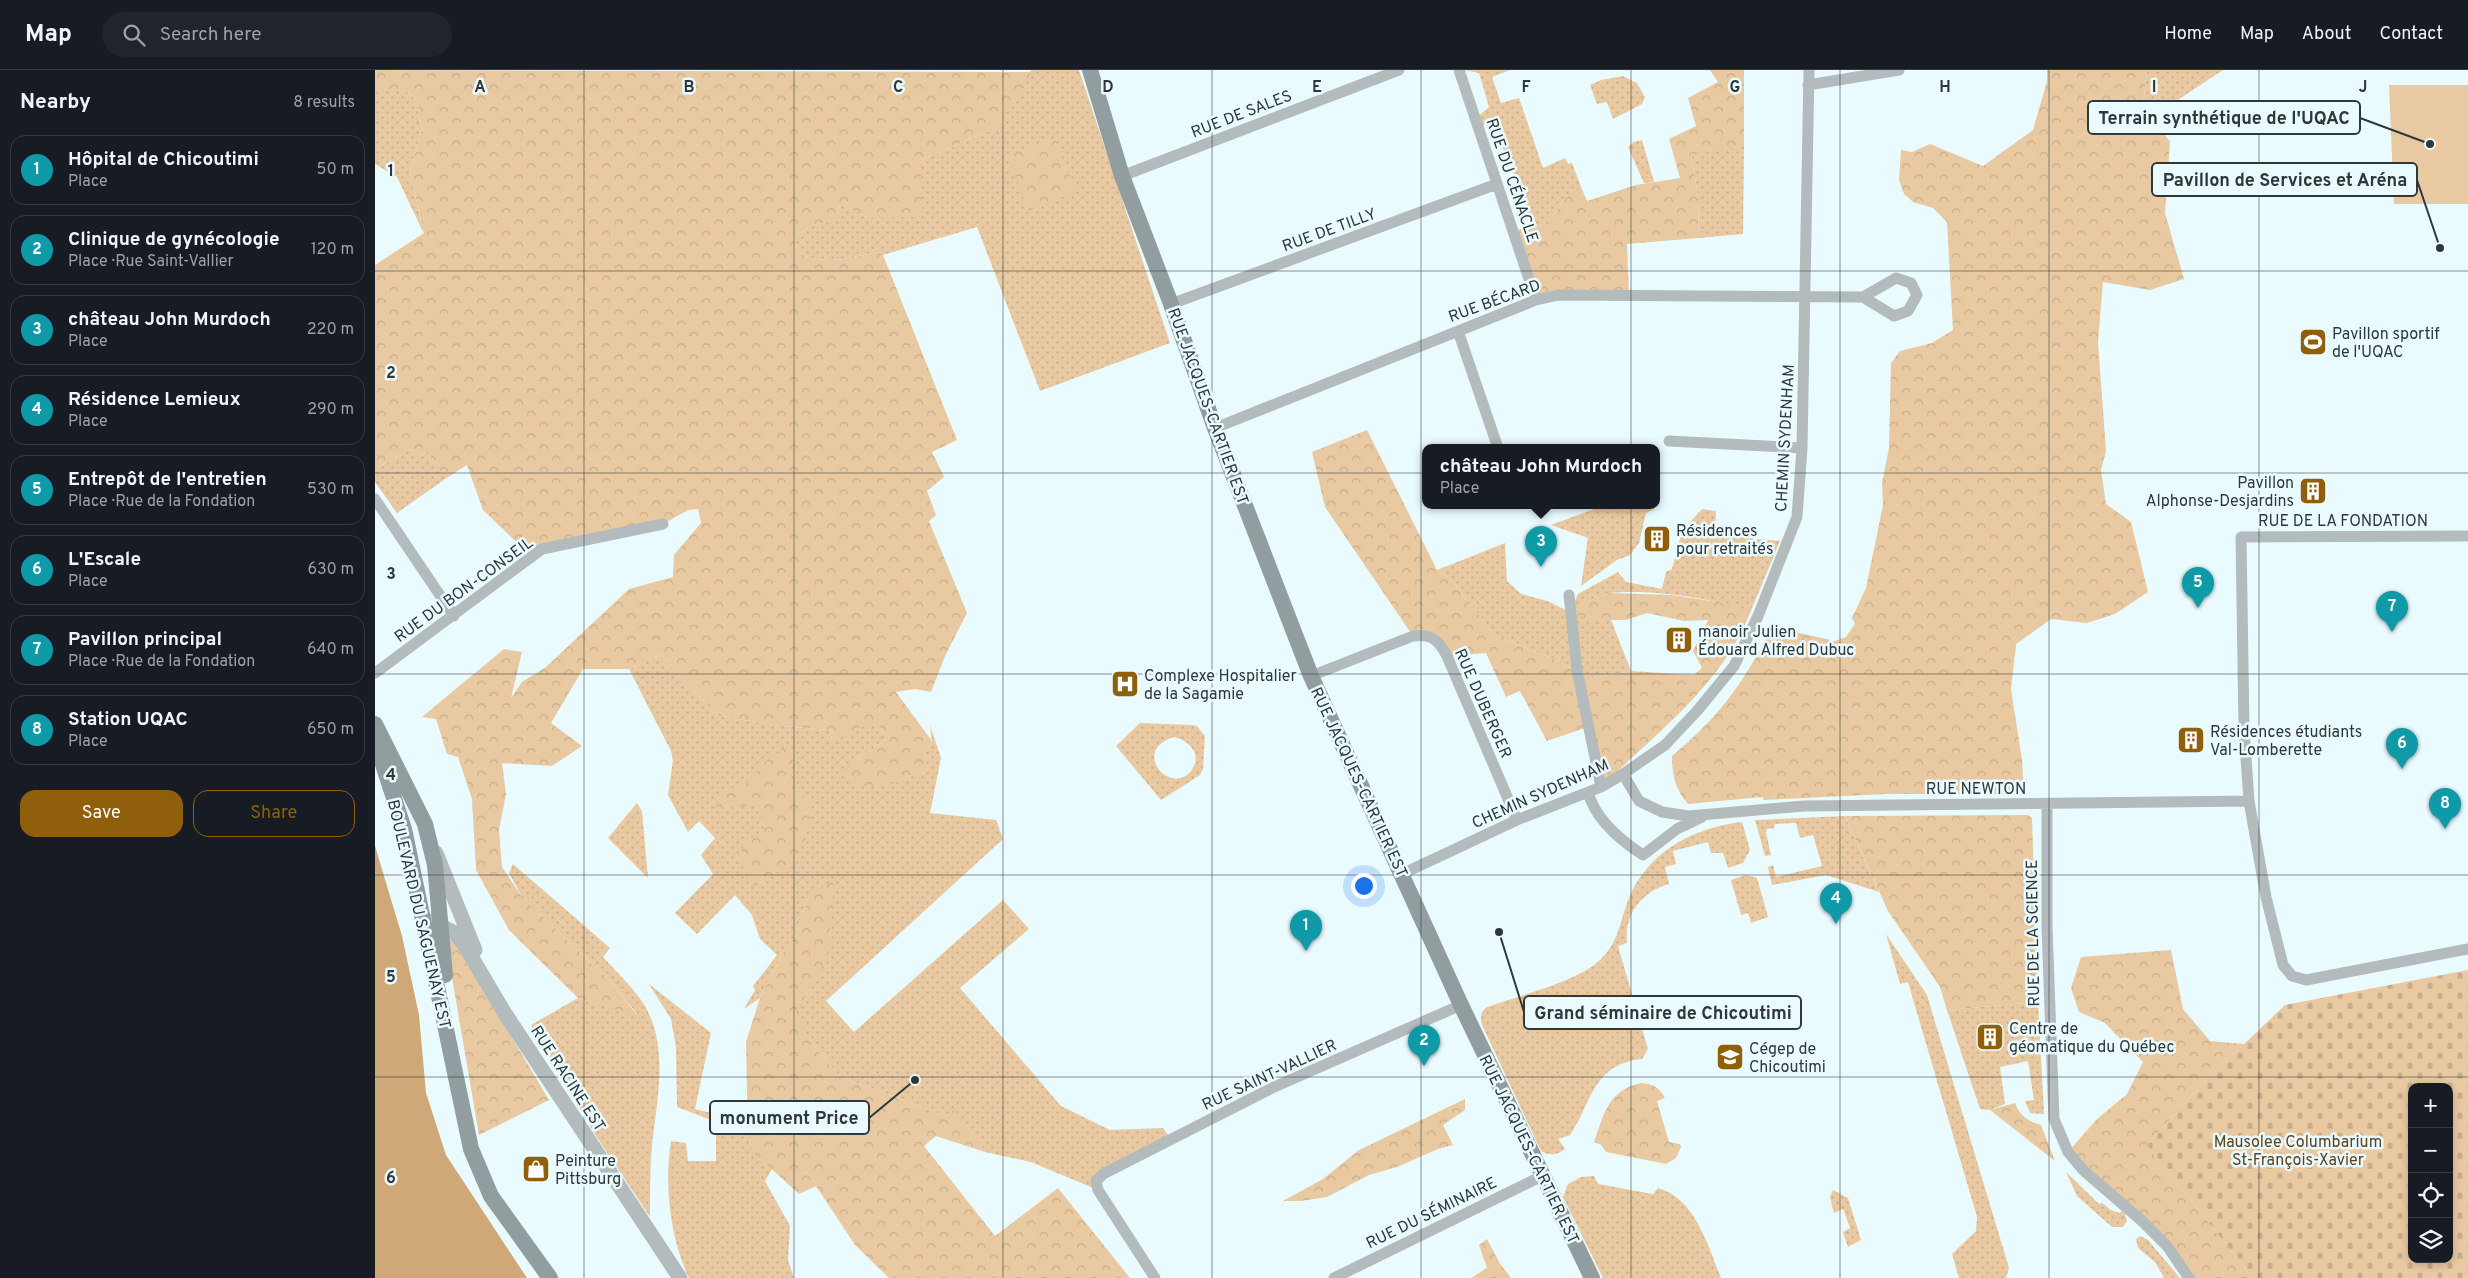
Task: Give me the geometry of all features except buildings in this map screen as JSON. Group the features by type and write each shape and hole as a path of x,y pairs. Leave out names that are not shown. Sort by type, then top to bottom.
{"main road":[{"name":"RUE JACQUES-CARTIER EST","path":"1089,71 1122,176 1171,304 1215,428 1311,676 1461,1005 1592,1278"},
{"name":"BOULEVARD DU SAGUENAY EST","path":"375,724 425,824 435,865 454,1059"},
{"name":"BOULEVARD DU SAGUENAY EST","path":"375,740 404,829 454,1059 468,1135 477,1165 491,1196 551,1278"}],"street":[{"name":"RUE DE SALES","path":"1122,176 1399,70"},
{"name":"RUE DU CÉNACLE","path":"1459,70 1535,300"},
{"name":"CHEMIN SYDENHAM","path":"1402,874 1517,820 1601,787 1623,774 1665,744 1697,711 1734,666 1761,608 1797,517 1802,448 1809,70"},
{"path":"1809,84 1899,70"},
{"name":"RUE DE TILLY","path":"1171,304 1497,184"},
{"name":"RUE BÉCARD","path":"1215,428 1535,300 1559,295 1863,297"},
{"path":"1457,331 1498,444"},
{"path":"1669,441 1802,448"},
{"path":"375,499 454,616"},
{"name":"RUE DU BON-CONSEIL","path":"375,673 542,549 663,524"},
{"name":"RUE DE LA FONDATION","path":"2249,801 2244,729 2241,537 2468,536"},
{"path":"1569,595 1577,670 1601,787"},
{"name":"RUE DUBERGER","path":"1311,676 1413,636 1424,634 1434,638 1447,656 1517,820"},
{"name":"RUE NEWTON","path":"1623,774 1639,800 1662,812 1704,816 1804,806 2249,801"},
{"name":"RUE NEWTON","path":"1588,792 1591,803 1609,827 1643,855 1677,829 1704,816"},
{"path":"2249,801 2267,897 2283,965 2292,976 2306,980 2468,949"},
{"name":"RUE DE LA SCIENCE","path":"2047,804 2047,926 2054,1119 2068,1152 2083,1170 2142,1221 2167,1246 2189,1278"},
{"name":"RUE RACINE EST","path":"425,824 496,997"},
{"name":"RUE RACINE EST","path":"423,913 431,922 455,933 680,1278"},
{"name":"RUE SAINT-VALLIER","path":"1155,1278 1098,1190 1096,1181 1103,1174 1272,1088 1461,1005"},
{"name":"RUE DU SÉMINAIRE","path":"1334,1278 1543,1176"}],"green space":[{"path":"375,70 1032,72 996,128 921,160 922,217 868,218 839,203 841,219 813,225 794,237 796,250 814,259 836,260 878,252 883,255 957,440 932,452 944,477 927,491 936,515 929,521 967,613 945,656 931,692 915,689 896,692 932,741 924,756 928,772 917,773 889,785 856,786 843,774 857,759 886,740 876,720 832,742 830,730 781,726 719,716 660,655 629,669 583,669 551,723 582,746 552,766 502,763 506,794 499,830 502,867 522,897 610,981 638,1016 578,998 509,930 476,870 472,799 458,757 447,754 436,719 422,717 504,649 522,652 511,698 522,682 546,667 629,589 673,577 674,555 701,523 698,509 688,510 663,524 531,556 483,510 467,465 445,479 428,452 421,455 410,449 375,469 375,265 424,233 410,172 422,130 416,100 406,91 375,91"},
{"path":"1031,70 1079,70 1170,343 1040,391 977,227 883,255 878,252 836,260 814,259 804,255 796,250 794,237 813,225 840,219 839,202 868,218 921,160 996,128"},
{"path":"1464,70 1510,70 1492,77 1501,103 1519,98 1543,168 1565,158 1568,164 1572,163 1581,187 1570,192 1550,219 1516,241 1513,233 1530,224 1513,171 1502,147 1487,124 1478,127 1475,119 1489,107 1479,73"},
{"path":"1710,70 1744,70 1744,146 1691,154 1698,197 1699,238 1627,244 1629,295 1536,300 1516,241 1550,219 1570,192 1581,187 1587,201 1636,185 1680,178 1669,139 1696,126 1688,98 1718,82"},
{"path":"2047,70 2147,70 2143,104 2170,142 2165,213 2184,279 2150,290 2103,282 2098,342 2106,451 2101,470 2106,504 2131,522 2148,592 2115,614 2087,623 2051,619 2016,644 2011,689 2022,760 2024,794 1885,794 1764,800 1762,797 1688,804 1675,782 1672,756 1705,726 1730,697 1741,682 1773,627 1835,641 1846,637 1855,624 1852,618 1866,588 1883,505 1882,483 1889,448 1891,363 1900,351 1932,343 1953,330 1947,222 1933,208 1913,202 1904,194 1899,180 1901,150 1912,152 1930,144 1983,166 2033,130 2047,81"},
{"path":"2147,70 2223,70 2152,117 2143,104"},
{"path":"1623,76 1637,83 1645,97 1642,104 1613,119 1607,102 1597,104 1590,85 1601,80"},
{"path":"2389,85 2468,85 2468,204 2394,204"},
{"path":"375,91 406,91 416,100 422,130 410,172 424,234 397,177 375,164"},
{"path":"1054,138 1076,192 1029,211 1007,156"},
{"path":"1642,140 1654,182 1644,183 1628,147 1634,142"},
{"path":"1744,146 1743,234 1699,238 1698,197 1691,153"},
{"path":"1367,430 1437,570 1451,579 1494,635 1551,658 1593,678 1631,671 1694,675 1702,668 1693,651 1708,620 1684,621 1647,613 1626,620 1590,620 1570,612 1588,601 1608,593 1672,595 1730,604 1750,613 1738,639 1705,686 1665,727 1601,787 1588,727 1547,741 1520,691 1506,697 1486,653 1447,656 1441,646 1413,636 1325,507 1312,452"},
{"path":"410,449 421,455 428,451 445,479 397,513 375,482 375,469"},
{"path":"1594,509 1654,509 1646,513 1639,543 1630,555 1617,560 1581,586 1588,538 1551,525"},
{"path":"1702,509 1716,511 1715,535 1780,541 1750,613 1718,603 1662,593 1610,593 1588,601 1590,620 1611,620 1631,671 1593,678 1551,658 1494,635 1451,579 1437,570 1505,543 1507,581 1521,594 1547,601 1570,612 1578,594 1618,572 1626,582 1662,589 1666,572 1672,569 1682,531"},
{"path":"660,655 719,716 781,726 830,730 832,741 876,719 886,740 857,759 889,785 917,773 928,772 924,756 932,741 930,725 941,758 930,813 996,820 1003,839 826,1001 854,1032 1003,900 1029,929 960,988 1061,1106 1110,1130 1163,1128 1171,1139 1103,1174 1098,1190 1031,1162 985,1152 955,1110 946,1116 840,1077 819,1052 793,1013 810,990 808,898 796,935 782,954 760,998 744,1009 755,990 753,986 777,955 760,939 752,915 735,895 697,934 675,913 713,874 701,855 715,838 699,821 688,832 668,795 673,760 671,751 629,669"},
{"path":"1140,723 1197,726 1205,736 1203,769 1200,775 1161,800 1116,746","holes":["1174,737 1192,748 1196,757 1193,768 1185,776 1176,779 1167,776 1159,770 1155,761 1155,752 1161,744"]},
{"path":"789,744 794,757 788,786 813,802 806,838 788,865 754,887 740,862 744,843 765,829 759,805 715,809 721,792 746,784 766,761"},
{"path":"637,803 642,811 648,878 608,838"},
{"path":"2028,815 2032,818 2038,1002 1947,1010 1940,987 1888,911 1845,816"},
{"path":"1845,816 1879,892 1826,875 1772,885 1768,867 1773,865 1776,877 1822,866 1813,835 1800,838 1796,823 1775,824 1774,828 1767,829 1771,855 1765,856 1755,820"},
{"path":"1742,822 1750,850 1743,863 1728,868 1723,853 1711,853 1708,842 1673,851 1676,864 1665,867 1669,884 1643,898 1632,913 1627,932 1627,943 1618,946 1648,1049 1642,1059 1625,1062 1613,1068 1603,1077 1595,1087 1570,1135 1558,1139 1565,1149 1553,1154 1541,1151 1482,1025 1481,1017 1483,1011 1487,1007 1562,982 1589,969 1610,948 1635,885 1659,857 1689,837 1723,825"},
{"path":"513,864 610,948 603,957 636,993 645,1006 652,1022 657,1039 659,1074 651,1154 650,1217 594,1133 531,1025 578,998 638,1015 610,981 522,897 509,873"},
{"path":"1746,875 1757,878 1768,917 1751,923 1748,913 1741,915 1731,880"},
{"path":"834,879 828,956 810,990 794,1013 819,1052 840,1077 946,1116 955,1109 985,1152 936,1136 924,1146 995,1236 1058,1188 1130,1278 889,1278 855,1245 816,1186 799,1194 755,1154 748,1137 746,1042 760,998 782,954 796,935 808,898"},
{"path":"1886,934 1927,995 2009,1268 2006,1278 1959,1278 1952,1254 1976,1231 1977,1217 1908,982 1900,984"},
{"path":"450,939 455,942 549,1100 479,1135 450,966"},
{"path":"2171,950 2183,1009 2210,1041 2244,1044 2201,1085 2147,1145 2253,1278 2189,1278 2185,1271 2068,1152 2097,1119 2127,1094 2143,1062 2105,1023 2079,1012 2071,988 2081,957"},
{"name":"Mausolee Columbarium St-François-Xavier","path":"2468,970 2468,1278 2253,1278 2147,1145 2201,1085 2285,1005"},
{"path":"649,984 711,1033 695,1109 723,1116 749,1127 750,1140 754,1151 772,1169 765,1181 790,1226 788,1260 794,1278 689,1278 677,1246 670,1211 668,1175 671,1141 686,1143 688,1161 716,1161 716,1122 677,1107 676,1047 671,1019"},
{"path":"2038,1002 2044,1114 2030,1113 2025,1101 2034,1100 2028,1061 2000,1067 2005,1104 1990,1110 1980,1109 1947,1010"},
{"path":"1641,1083 1655,1087 1663,1094 1665,1098 1657,1101 1669,1142 1680,1144 1681,1147 1676,1158 1666,1164 1606,1152 1601,1145 1594,1142 1605,1113 1614,1097 1630,1086"},
{"path":"1465,1099 1465,1110 1443,1125 1453,1145 1438,1149 1397,1167 1369,1175 1327,1197 1301,1201 1283,1201 1323,1179 1359,1150"},
{"path":"2015,1103 2025,1117 2041,1125 2055,1161 1990,1110"},
{"path":"2066,1172 2099,1204 2102,1203 2119,1213 2122,1211 2127,1221 2123,1227 2112,1227 2077,1196"},
{"path":"1594,1176 1598,1184 1653,1194 1658,1188 1671,1193 1691,1212 1699,1225 1721,1278 1603,1278 1563,1197 1568,1184 1581,1177"},
{"path":"1833,1190 1848,1198 1861,1240 1848,1247 1843,1232 1850,1228 1843,1209 1834,1213 1830,1197"},
{"path":"2140,1236 2148,1240 2180,1278 2164,1278 2155,1262 2138,1248 2136,1239"},
{"path":"1487,1239 1499,1262 1511,1278 1471,1278 1487,1268 1479,1245"}],"shaded area":[{"path":"375,846 402,936 419,1015 426,1093 446,1155 527,1278 375,1278"}],"place":[{"name":"Terrain synthétique de l'UQAC","path":"2430,144"},
{"name":"Pavillon de Services et Aréna","path":"2440,248"},
{"name":"Pavillon sportif de l'UQAC","path":"2313,342"},
{"name":"Pavillon Alphonse-Desjardins","path":"2313,491"},
{"name":"Résidences pour retraités","path":"1657,539"},
{"name":"château John Murdoch","path":"1541,567"},
{"name":"Entrepôt de l'entretien","path":"2198,608"},
{"name":"Pavillon principal","path":"2392,632"},
{"name":"manoir Julien Édouard Alfred Dubuc","path":"1679,640"},
{"name":"Complexe Hospitalier de la Sagamie","path":"1125,684"},
{"name":"Résidences étudiants Val-Lomberette","path":"2191,740"},
{"name":"L'Escale","path":"2402,769"},
{"name":"Station UQAC","path":"2445,829"},
{"name":"Résidence Lemieux","path":"1836,924"},
{"name":"Grand séminaire de Chicoutimi","path":"1499,932"},
{"name":"Hôpital de Chicoutimi","path":"1306,951"},
{"name":"Centre de géomatique du Québec","path":"1990,1037"},
{"name":"Cégep de Chicoutimi","path":"1730,1057"},
{"name":"Clinique de gynécologie","path":"1424,1066"},
{"name":"monument Price","path":"915,1080"},
{"name":"Peinture Pittsburg","path":"536,1169"}]}
